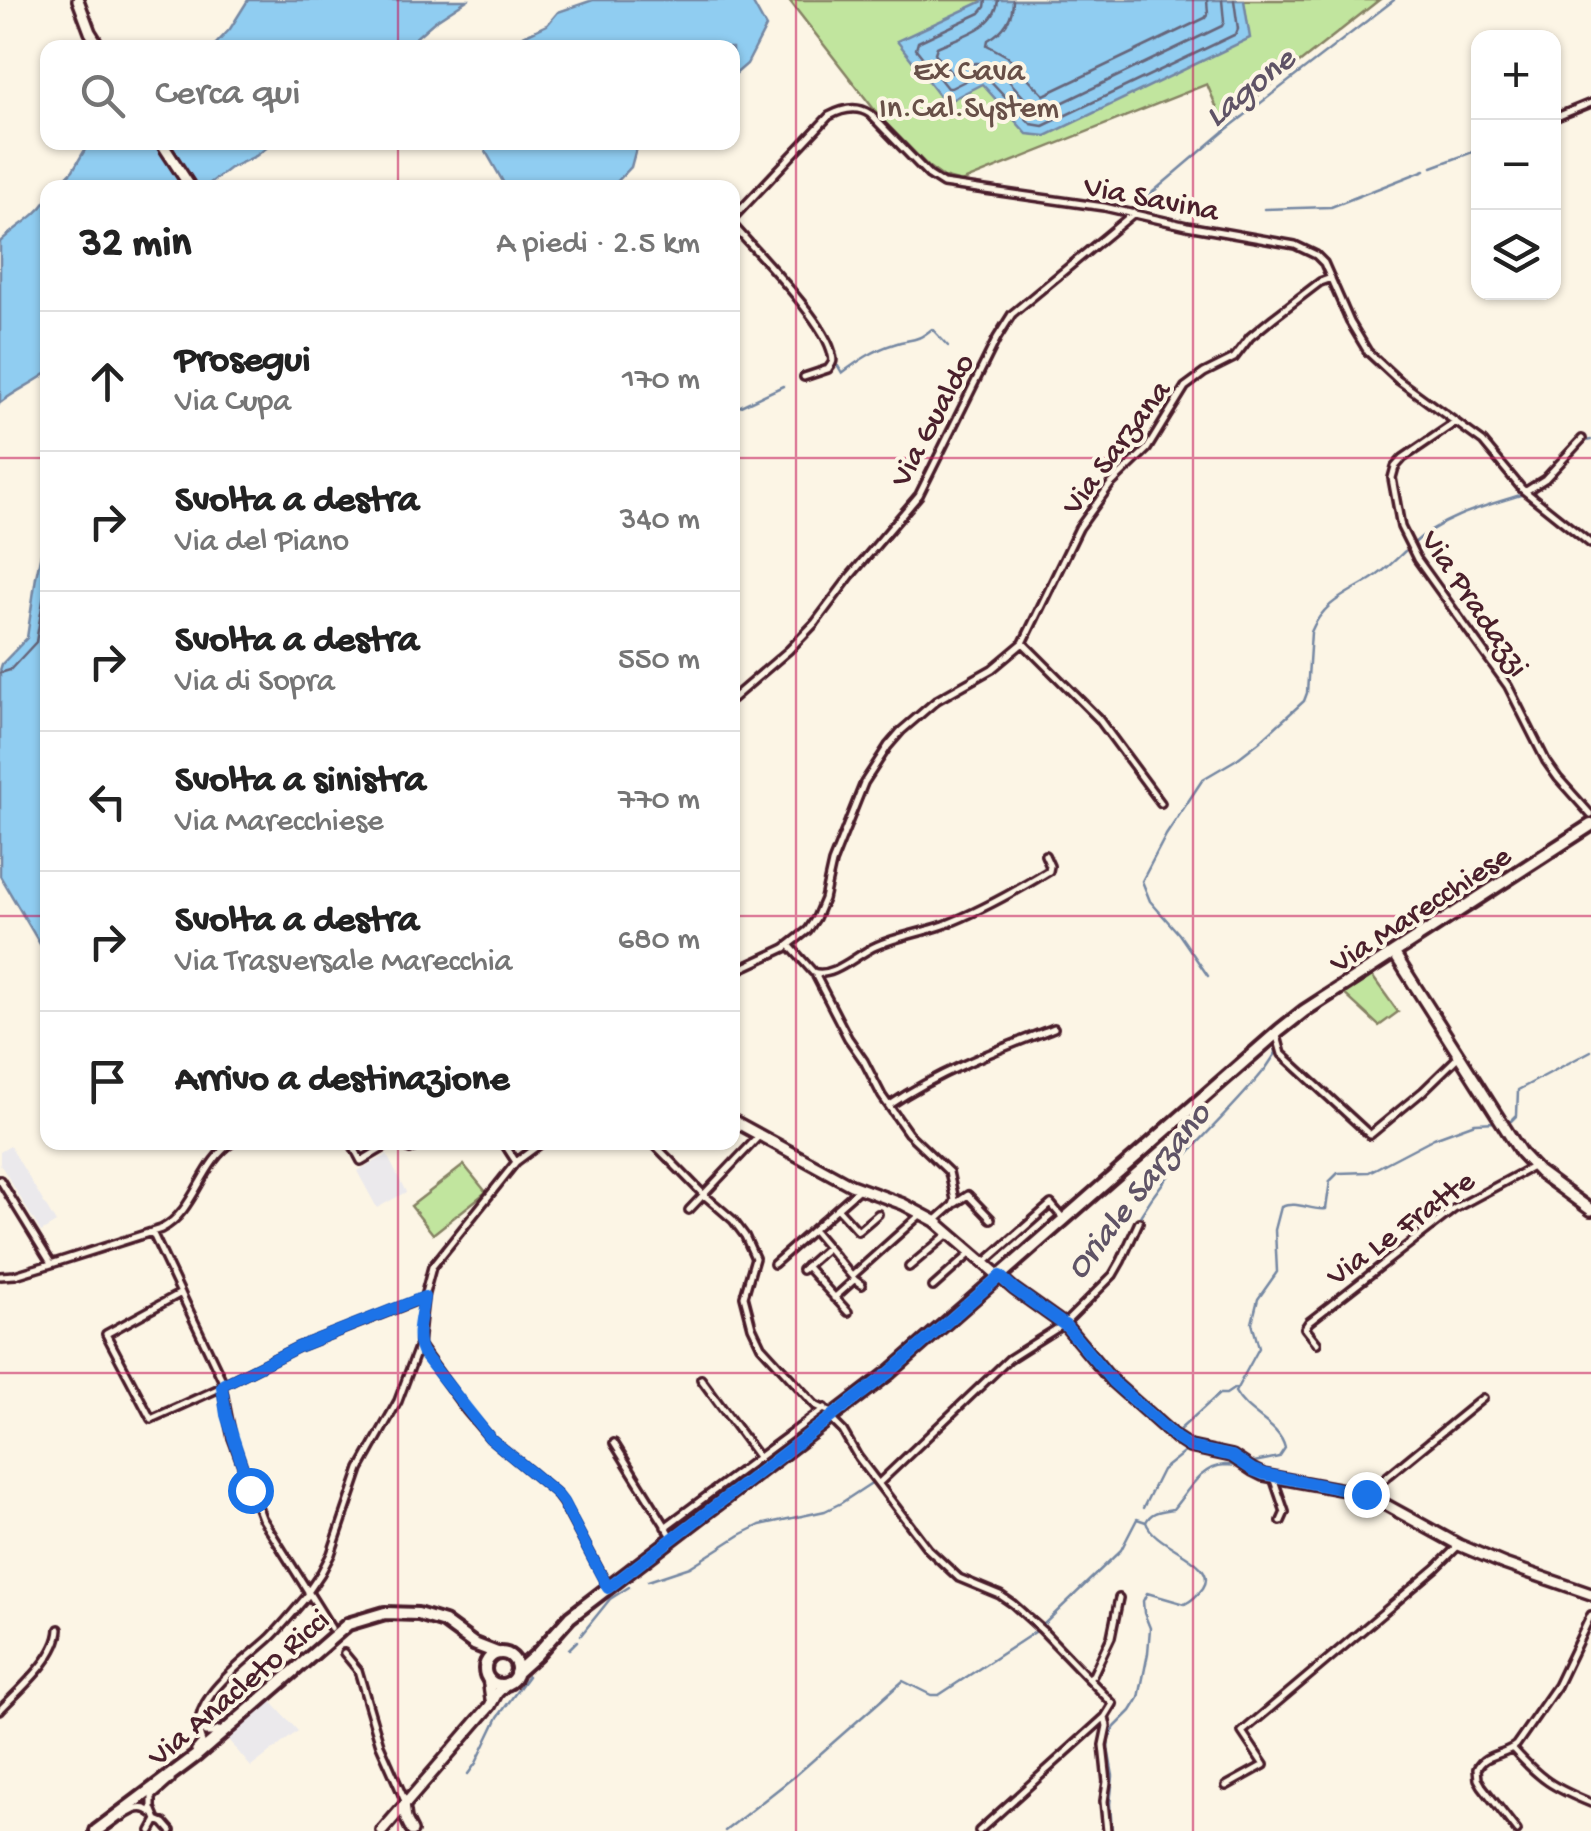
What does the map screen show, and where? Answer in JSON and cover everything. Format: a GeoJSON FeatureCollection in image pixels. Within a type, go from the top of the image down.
{"type":"FeatureCollection","features":[{"type":"Feature","properties":{"kind":"main road","name":"Via Marecchiese"},"geometry":{"type":"LineString","coordinates":[[516,1673],[570,1617],[830,1414],[890,1372],[1276,1033],[1591,825]]}},
{"type":"Feature","properties":{"kind":"main road","name":"Via Anacleto Ricci"},"geometry":{"type":"LineString","coordinates":[[96,1831],[239,1719],[348,1624],[372,1615],[404,1612],[432,1618],[496,1653]]}},
{"type":"Feature","properties":{"kind":"main road","name":"Via Anacleto Ricci"},"geometry":{"type":"LineString","coordinates":[[474,1644],[486,1664]]}},
{"type":"Feature","properties":{"kind":"main road"},"geometry":{"type":"LineString","coordinates":[[512,1657],[516,1673],[507,1683],[496,1684],[488,1678],[486,1664],[496,1653],[525,1659],[537,1654]]}},
{"type":"Feature","properties":{"kind":"street"},"geometry":{"type":"LineString","coordinates":[[78,0],[95,40]]}},
{"type":"Feature","properties":{"kind":"street"},"geometry":{"type":"LineString","coordinates":[[1561,115],[1591,103]]}},
{"type":"Feature","properties":{"kind":"street","name":"Via Savina"},"geometry":{"type":"LineString","coordinates":[[740,213],[829,116],[851,108],[870,114],[928,175],[944,184],[1134,213],[1295,244],[1324,263],[1368,352],[1398,380],[1483,442],[1525,492],[1591,544]]}},
{"type":"Feature","properties":{"kind":"street"},"geometry":{"type":"LineString","coordinates":[[167,150],[185,180]]}},
{"type":"Feature","properties":{"kind":"street","name":"Via Gualdo"},"geometry":{"type":"LineString","coordinates":[[740,693],[790,650],[919,495],[1006,321],[1134,213]]}},
{"type":"Feature","properties":{"kind":"street"},"geometry":{"type":"LineString","coordinates":[[740,231],[817,322],[831,350],[833,358],[828,370],[804,377]]}},
{"type":"Feature","properties":{"kind":"street","name":"Via Sarzana"},"geometry":{"type":"LineString","coordinates":[[740,969],[789,945],[808,930],[824,899],[832,862],[864,783],[888,746],[900,730],[927,708],[992,669],[1023,643],[1080,528],[1110,486],[1147,448],[1185,387],[1234,358],[1250,337],[1273,318],[1331,278]]}},
{"type":"Feature","properties":{"kind":"street","name":"Via Pradazzi"},"geometry":{"type":"LineString","coordinates":[[1456,422],[1402,458],[1395,468],[1392,478],[1401,527],[1417,559],[1508,686],[1546,760],[1591,815]]}},
{"type":"Feature","properties":{"kind":"street"},"geometry":{"type":"LineString","coordinates":[[1525,492],[1545,479],[1582,439]]}},
{"type":"Feature","properties":{"kind":"street"},"geometry":{"type":"LineString","coordinates":[[1023,643],[1098,718],[1161,803]]}},
{"type":"Feature","properties":{"kind":"street"},"geometry":{"type":"LineString","coordinates":[[816,974],[826,974],[873,946],[938,928],[980,909],[1049,871],[1044,855]]}},
{"type":"Feature","properties":{"kind":"street"},"geometry":{"type":"LineString","coordinates":[[789,945],[816,974],[848,1038],[908,1134],[949,1172],[953,1204]]}},
{"type":"Feature","properties":{"kind":"street"},"geometry":{"type":"LineString","coordinates":[[1394,954],[1506,1130],[1534,1166],[1591,1210]]}},
{"type":"Feature","properties":{"kind":"street"},"geometry":{"type":"LineString","coordinates":[[890,1106],[927,1082],[1054,1028]]}},
{"type":"Feature","properties":{"kind":"street"},"geometry":{"type":"LineString","coordinates":[[1276,1033],[1282,1054],[1370,1135],[1459,1056]]}},
{"type":"Feature","properties":{"kind":"street"},"geometry":{"type":"LineString","coordinates":[[740,1124],[859,1188],[904,1204],[935,1221],[1014,1289],[1064,1324],[1113,1382],[1190,1447],[1232,1456],[1253,1470],[1274,1476],[1366,1494],[1459,1544],[1591,1594]]}},
{"type":"Feature","properties":{"kind":"street"},"geometry":{"type":"LineString","coordinates":[[689,1210],[760,1135]]}},
{"type":"Feature","properties":{"kind":"street"},"geometry":{"type":"LineString","coordinates":[[0,1276],[51,1264],[173,1223],[224,1150]]}},
{"type":"Feature","properties":{"kind":"street"},"geometry":{"type":"LineString","coordinates":[[355,1150],[360,1161],[379,1150]]}},
{"type":"Feature","properties":{"kind":"street"},"geometry":{"type":"LineString","coordinates":[[508,1150],[516,1162]]}},
{"type":"Feature","properties":{"kind":"street"},"geometry":{"type":"LineString","coordinates":[[184,1764],[202,1742],[198,1732],[208,1697],[274,1634],[322,1573],[360,1470],[398,1401],[419,1345],[432,1267],[516,1162],[532,1150]]}},
{"type":"Feature","properties":{"kind":"street"},"geometry":{"type":"LineString","coordinates":[[660,1150],[733,1220],[753,1250],[754,1264],[744,1296],[761,1346],[814,1404],[830,1414],[858,1458],[928,1548],[959,1578],[1013,1604],[1113,1704],[1105,1717],[979,1831]]}},
{"type":"Feature","properties":{"kind":"street","name":"Via Le Fratte"},"geometry":{"type":"LineString","coordinates":[[1317,1343],[1305,1328],[1309,1322],[1454,1209],[1534,1166]]}},
{"type":"Feature","properties":{"kind":"street"},"geometry":{"type":"LineString","coordinates":[[0,1180],[51,1264]]}},
{"type":"Feature","properties":{"kind":"street"},"geometry":{"type":"LineString","coordinates":[[774,1264],[859,1188]]}},
{"type":"Feature","properties":{"kind":"street"},"geometry":{"type":"LineString","coordinates":[[935,1221],[968,1195],[992,1219]]}},
{"type":"Feature","properties":{"kind":"street"},"geometry":{"type":"LineString","coordinates":[[985,1265],[1051,1204],[1064,1219]]}},
{"type":"Feature","properties":{"kind":"street"},"geometry":{"type":"LineString","coordinates":[[838,1209],[858,1231],[878,1214]]}},
{"type":"Feature","properties":{"kind":"street"},"geometry":{"type":"LineString","coordinates":[[834,1298],[922,1213]]}},
{"type":"Feature","properties":{"kind":"street"},"geometry":{"type":"LineString","coordinates":[[878,1483],[1009,1360],[1064,1324],[1112,1275],[1138,1222]]}},
{"type":"Feature","properties":{"kind":"street"},"geometry":{"type":"LineString","coordinates":[[813,1230],[862,1284]]}},
{"type":"Feature","properties":{"kind":"street"},"geometry":{"type":"LineString","coordinates":[[152,1232],[223,1386],[232,1438],[262,1518],[331,1628]]}},
{"type":"Feature","properties":{"kind":"street"},"geometry":{"type":"LineString","coordinates":[[908,1268],[949,1232]]}},
{"type":"Feature","properties":{"kind":"street"},"geometry":{"type":"LineString","coordinates":[[827,1248],[804,1268],[848,1312]]}},
{"type":"Feature","properties":{"kind":"street"},"geometry":{"type":"LineString","coordinates":[[933,1286],[971,1252]]}},
{"type":"Feature","properties":{"kind":"street"},"geometry":{"type":"LineString","coordinates":[[985,1265],[987,1288]]}},
{"type":"Feature","properties":{"kind":"street"},"geometry":{"type":"LineString","coordinates":[[181,1293],[106,1334],[150,1420],[298,1347],[424,1297]]}},
{"type":"Feature","properties":{"kind":"street"},"geometry":{"type":"LineString","coordinates":[[419,1345],[490,1438],[546,1483],[563,1502],[608,1588]]}},
{"type":"Feature","properties":{"kind":"street"},"geometry":{"type":"LineString","coordinates":[[700,1379],[758,1458]]}},
{"type":"Feature","properties":{"kind":"street"},"geometry":{"type":"LineString","coordinates":[[1366,1494],[1483,1398]]}},
{"type":"Feature","properties":{"kind":"street"},"geometry":{"type":"LineString","coordinates":[[665,1527],[758,1458],[830,1414]]}},
{"type":"Feature","properties":{"kind":"street"},"geometry":{"type":"LineString","coordinates":[[614,1442],[673,1538]]}},
{"type":"Feature","properties":{"kind":"street"},"geometry":{"type":"LineString","coordinates":[[1274,1476],[1285,1512],[1281,1521]]}},
{"type":"Feature","properties":{"kind":"street"},"geometry":{"type":"LineString","coordinates":[[1226,1786],[1264,1765],[1242,1732],[1436,1568],[1459,1544]]}},
{"type":"Feature","properties":{"kind":"street"},"geometry":{"type":"LineString","coordinates":[[1088,1679],[1112,1637],[1118,1598]]}},
{"type":"Feature","properties":{"kind":"street"},"geometry":{"type":"LineString","coordinates":[[1517,1831],[1482,1786],[1476,1774],[1478,1765],[1513,1748],[1557,1686],[1591,1615]]}},
{"type":"Feature","properties":{"kind":"street"},"geometry":{"type":"LineString","coordinates":[[0,1710],[54,1648],[59,1629]]}},
{"type":"Feature","properties":{"kind":"street"},"geometry":{"type":"LineString","coordinates":[[344,1653],[358,1670],[412,1831]]}},
{"type":"Feature","properties":{"kind":"street"},"geometry":{"type":"LineString","coordinates":[[488,1678],[490,1706]]}},
{"type":"Feature","properties":{"kind":"street"},"geometry":{"type":"LineString","coordinates":[[382,1831],[507,1683]]}},
{"type":"Feature","properties":{"kind":"street"},"geometry":{"type":"LineString","coordinates":[[1105,1717],[1107,1831]]}},
{"type":"Feature","properties":{"kind":"street"},"geometry":{"type":"LineString","coordinates":[[200,1719],[203,1731],[209,1734],[239,1719]]}},
{"type":"Feature","properties":{"kind":"street"},"geometry":{"type":"LineString","coordinates":[[1513,1748],[1534,1773],[1558,1790],[1591,1802]]}},
{"type":"Feature","properties":{"kind":"street"},"geometry":{"type":"LineString","coordinates":[[151,1831],[156,1819],[152,1798],[174,1772]]}},
{"type":"Feature","properties":{"kind":"street"},"geometry":{"type":"LineString","coordinates":[[110,1820],[143,1808],[172,1831]]}},
{"type":"Feature","properties":{"kind":"shaded area"},"geometry":{"type":"Polygon","coordinates":[[[10,1146],[56,1223],[41,1232],[0,1164],[0,1152],[10,1146]]]}},
{"type":"Feature","properties":{"kind":"shaded area"},"geometry":{"type":"Polygon","coordinates":[[[387,1155],[406,1192],[377,1208],[357,1171],[387,1155]]]}},
{"type":"Feature","properties":{"kind":"shaded area"},"geometry":{"type":"Polygon","coordinates":[[[268,1698],[298,1731],[251,1767],[225,1736],[268,1698]]]}},
{"type":"Feature","properties":{"kind":"green space","name":"Ex Cava In.Cal.System"},"geometry":{"type":"Polygon","coordinates":[[[789,0],[1379,0],[1223,123],[1207,84],[961,182],[943,177],[929,167],[880,117],[789,0]]]}},
{"type":"Feature","properties":{"kind":"green space"},"geometry":{"type":"Polygon","coordinates":[[[1370,973],[1398,1012],[1379,1026],[1342,992],[1370,973]]]}},
{"type":"Feature","properties":{"kind":"green space"},"geometry":{"type":"Polygon","coordinates":[[[464,1165],[486,1192],[433,1234],[411,1206],[464,1165]]]}},
{"type":"Feature","properties":{"kind":"water"},"geometry":{"type":"Polygon","coordinates":[[[248,0],[467,0],[413,40],[220,40],[248,0]]]}},
{"type":"Feature","properties":{"kind":"water"},"geometry":{"type":"Polygon","coordinates":[[[593,0],[751,0],[766,27],[740,70],[740,40],[515,40],[547,25],[558,12],[593,0]]]}},
{"type":"Feature","properties":{"kind":"water"},"geometry":{"type":"Polygon","coordinates":[[[985,0],[1244,0],[1250,38],[1046,136],[1027,134],[982,84],[945,103],[897,41],[985,0]]]}},
{"type":"Feature","properties":{"kind":"water"},"geometry":{"type":"Polygon","coordinates":[[[85,150],[264,150],[214,180],[64,180],[85,150]]]}},
{"type":"Feature","properties":{"kind":"water"},"geometry":{"type":"Polygon","coordinates":[[[485,150],[636,150],[631,167],[619,180],[502,180],[485,150]]]}},
{"type":"Feature","properties":{"kind":"water"},"geometry":{"type":"Polygon","coordinates":[[[40,208],[40,377],[0,403],[0,242],[40,208]]]}},
{"type":"Feature","properties":{"kind":"water"},"geometry":{"type":"Polygon","coordinates":[[[40,558],[40,944],[0,876],[0,670],[27,638],[40,558]]]}},
{"type":"Feature","properties":{"kind":"waterway","name":"Lagone"},"geometry":{"type":"LineString","coordinates":[[1134,208],[1227,129],[1394,0]]}},
{"type":"Feature","properties":{"kind":"waterway"},"geometry":{"type":"LineString","coordinates":[[1432,167],[1471,153]]}},
{"type":"Feature","properties":{"kind":"waterway"},"geometry":{"type":"LineString","coordinates":[[1264,209],[1331,207],[1425,170]]}},
{"type":"Feature","properties":{"kind":"waterway","name":"Lagone"},"geometry":{"type":"LineString","coordinates":[[838,366],[842,373],[873,353],[932,329],[948,346]]}},
{"type":"Feature","properties":{"kind":"waterway","name":"Lagone"},"geometry":{"type":"LineString","coordinates":[[740,406],[783,386]]}},
{"type":"Feature","properties":{"kind":"waterway","name":"Oriale Sarzano"},"geometry":{"type":"LineString","coordinates":[[1564,463],[1591,440]]}},
{"type":"Feature","properties":{"kind":"waterway","name":"Oriale Sarzano"},"geometry":{"type":"LineString","coordinates":[[1534,491],[1555,472]]}},
{"type":"Feature","properties":{"kind":"waterway","name":"Oriale Sarzano"},"geometry":{"type":"LineString","coordinates":[[1412,545],[1450,520],[1524,494]]}},
{"type":"Feature","properties":{"kind":"waterway","name":"Oriale Sarzano"},"geometry":{"type":"LineString","coordinates":[[1208,976],[1150,901],[1142,881],[1166,835],[1203,779],[1237,759],[1304,701],[1311,632],[1316,621],[1338,599],[1382,572],[1405,551]]}},
{"type":"Feature","properties":{"kind":"waterway","name":"Oriale Sarzano"},"geometry":{"type":"LineString","coordinates":[[1125,1247],[1137,1221],[1170,1174],[1266,1068],[1276,1053],[1274,1039]]}},
{"type":"Feature","properties":{"kind":"waterway"},"geometry":{"type":"LineString","coordinates":[[1505,1121],[1517,1115],[1518,1090],[1591,1051]]}},
{"type":"Feature","properties":{"kind":"waterway"},"geometry":{"type":"LineString","coordinates":[[1249,1463],[1279,1457],[1285,1448],[1276,1432],[1235,1392],[1259,1348],[1252,1323],[1258,1299],[1277,1272],[1275,1230],[1281,1207],[1326,1209],[1330,1181],[1338,1173],[1369,1172],[1434,1138],[1475,1123],[1497,1122]]}},
{"type":"Feature","properties":{"kind":"waterway","name":"Oriale Sarzano"},"geometry":{"type":"LineString","coordinates":[[1064,1319],[1119,1258]]}},
{"type":"Feature","properties":{"kind":"waterway","name":"Oriale Sarzano"},"geometry":{"type":"LineString","coordinates":[[1016,1352],[1057,1324]]}},
{"type":"Feature","properties":{"kind":"waterway","name":"Oriale Sarzano"},"geometry":{"type":"LineString","coordinates":[[964,1399],[994,1370]]}},
{"type":"Feature","properties":{"kind":"waterway"},"geometry":{"type":"LineString","coordinates":[[1178,1434],[1219,1394],[1235,1388]]}},
{"type":"Feature","properties":{"kind":"waterway","name":"Oriale Sarzano"},"geometry":{"type":"LineString","coordinates":[[879,1478],[911,1449]]}},
{"type":"Feature","properties":{"kind":"waterway"},"geometry":{"type":"LineString","coordinates":[[1143,1508],[1162,1470],[1186,1451]]}},
{"type":"Feature","properties":{"kind":"waterway"},"geometry":{"type":"LineString","coordinates":[[1112,1831],[1109,1738],[1139,1698],[1150,1628],[1143,1601],[1147,1593],[1185,1604],[1199,1593],[1206,1578],[1195,1562],[1151,1531],[1146,1522],[1154,1514],[1173,1509],[1208,1470],[1242,1466]]}},
{"type":"Feature","properties":{"kind":"waterway","name":"Oriale Sarzano"},"geometry":{"type":"LineString","coordinates":[[648,1581],[690,1567],[760,1525],[825,1511],[873,1482]]}},
{"type":"Feature","properties":{"kind":"waterway"},"geometry":{"type":"LineString","coordinates":[[1042,1626],[1121,1550],[1137,1519],[1146,1522]]}},
{"type":"Feature","properties":{"kind":"waterway","name":"Oriale Sarzano"},"geometry":{"type":"LineString","coordinates":[[581,1635],[610,1599],[629,1587]]}},
{"type":"Feature","properties":{"kind":"waterway"},"geometry":{"type":"LineString","coordinates":[[725,1831],[795,1776],[903,1681],[939,1695],[1035,1632]]}},
{"type":"Feature","properties":{"kind":"waterway","name":"Oriale Sarzano"},"geometry":{"type":"LineString","coordinates":[[569,1649],[577,1641]]}},
{"type":"Feature","properties":{"kind":"waterway","name":"Oriale Sarzano"},"geometry":{"type":"LineString","coordinates":[[468,1774],[498,1717],[528,1676]]}},
{"type":"Feature","properties":{"kind":"route"},"geometry":{"type":"LineString","coordinates":[[250,1490],[226,1415],[224,1384],[298,1347],[424,1297],[418,1336],[422,1352],[490,1438],[535,1473],[563,1502],[608,1588],[890,1372],[1000,1276],[1066,1326],[1113,1382],[1190,1447],[1232,1456],[1264,1474],[1366,1494]]}}]}
